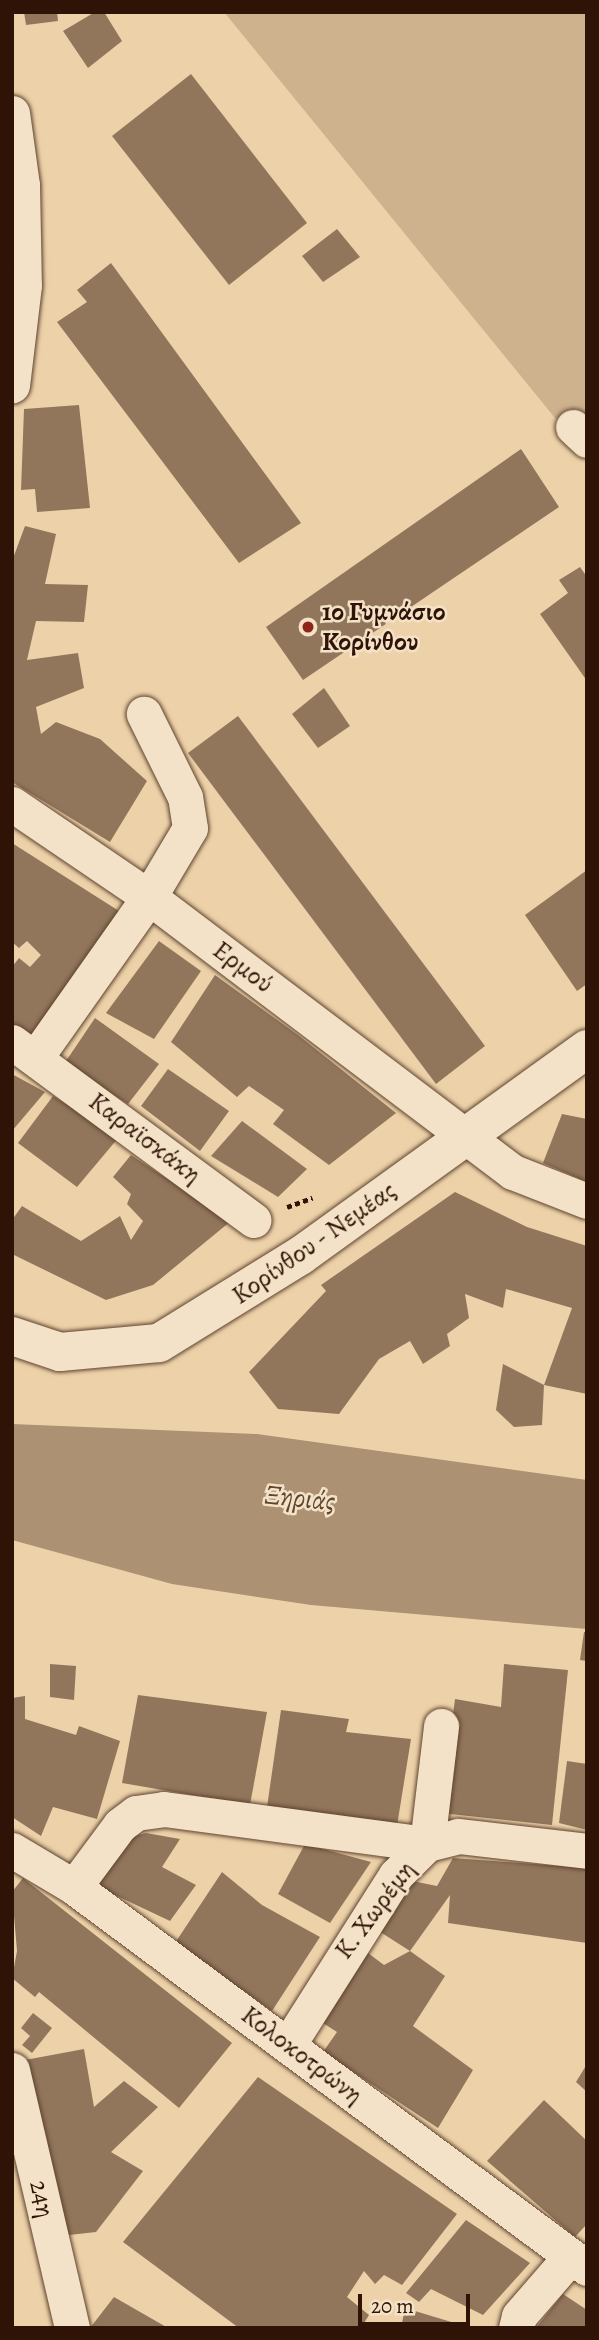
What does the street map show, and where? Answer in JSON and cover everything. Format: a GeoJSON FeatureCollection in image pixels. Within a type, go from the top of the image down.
{"type":"FeatureCollection","features":[{"type":"Feature","properties":{"kind":"main road","name":"Κορίνθου - Νεμέας"},"geometry":{"type":"LineString","coordinates":[[12,1336],[60,1352],[159,1343],[300,1256],[587,1049]]}},
{"type":"Feature","properties":{"kind":"street"},"geometry":{"type":"LineString","coordinates":[[12,113],[22,185],[24,285],[12,386]]}},
{"type":"Feature","properties":{"kind":"street","name":"Καραϊσκάκη"},"geometry":{"type":"LineString","coordinates":[[144,714],[185,797],[190,828],[149,897],[24,1049],[253,1220]]}},
{"type":"Feature","properties":{"kind":"street","name":"Ερμού"},"geometry":{"type":"LineString","coordinates":[[12,804],[149,897],[470,1135],[513,1171],[587,1201]]}},
{"type":"Feature","properties":{"kind":"street"},"geometry":{"type":"LineString","coordinates":[[74,1887],[120,1825],[136,1813],[164,1809],[427,1844],[441,1727]]}},
{"type":"Feature","properties":{"kind":"street","name":"Κ. Χωρέμη"},"geometry":{"type":"LineString","coordinates":[[288,2045],[396,1875],[427,1844],[457,1836],[587,1851]]}},
{"type":"Feature","properties":{"kind":"street","name":"Κολοκοτρώνη"},"geometry":{"type":"LineString","coordinates":[[12,1850],[74,1887],[579,2262]]}},
{"type":"Feature","properties":{"kind":"street","name":"24η"},"geometry":{"type":"LineString","coordinates":[[12,2070],[72,2328]]}},
{"type":"Feature","properties":{"kind":"street"},"geometry":{"type":"LineString","coordinates":[[516,2328],[519,2316],[579,2262]]}},
{"type":"Feature","properties":{"kind":"shaded area"},"geometry":{"type":"Polygon","coordinates":[[[224,12],[587,12],[587,426],[555,418],[224,12]]]}},
{"type":"Feature","properties":{"kind":"water","name":"Ξηριάς"},"geometry":{"type":"Polygon","coordinates":[[[12,1424],[257,1434],[587,1480],[587,1629],[311,1605],[172,1584],[12,1540],[12,1424]]]}},
{"type":"Feature","properties":{"kind":"building"},"geometry":{"type":"Polygon","coordinates":[[[24,12],[57,12],[58,21],[26,25],[24,12]]]}},
{"type":"Feature","properties":{"kind":"building"},"geometry":{"type":"Polygon","coordinates":[[[95,12],[104,12],[122,41],[88,68],[63,31],[95,12]]]}},
{"type":"Feature","properties":{"kind":"building"},"geometry":{"type":"Polygon","coordinates":[[[191,74],[307,223],[229,285],[112,136],[191,74]]]}},
{"type":"Feature","properties":{"kind":"building"},"geometry":{"type":"Polygon","coordinates":[[[337,229],[360,257],[323,282],[302,256],[337,229]]]}},
{"type":"Feature","properties":{"kind":"building"},"geometry":{"type":"Polygon","coordinates":[[[111,263],[301,523],[239,563],[57,322],[87,302],[77,290],[111,263]]]}},
{"type":"Feature","properties":{"kind":"building"},"geometry":{"type":"Polygon","coordinates":[[[79,405],[90,508],[37,512],[35,489],[21,490],[24,409],[79,405]]]}},
{"type":"Feature","properties":{"kind":"building"},"geometry":{"type":"Polygon","coordinates":[[[521,449],[559,507],[303,680],[266,627],[521,449]]]}},
{"type":"Feature","properties":{"kind":"building"},"geometry":{"type":"Polygon","coordinates":[[[25,526],[56,534],[45,584],[88,585],[84,622],[36,621],[27,660],[78,653],[84,688],[36,707],[41,734],[56,722],[100,739],[147,781],[110,842],[12,782],[12,561],[25,526]]]}},
{"type":"Feature","properties":{"kind":"building"},"geometry":{"type":"Polygon","coordinates":[[[580,567],[587,577],[587,681],[540,614],[568,593],[559,580],[580,567]]]}},
{"type":"Feature","properties":{"kind":"building"},"geometry":{"type":"Polygon","coordinates":[[[324,688],[350,726],[318,748],[292,714],[324,688]]]}},
{"type":"Feature","properties":{"kind":"building"},"geometry":{"type":"Polygon","coordinates":[[[238,716],[485,1046],[436,1084],[188,753],[238,716]]]}},
{"type":"Feature","properties":{"kind":"building"},"geometry":{"type":"Polygon","coordinates":[[[12,843],[119,911],[29,1039],[12,1026],[12,967],[19,958],[30,967],[41,955],[27,941],[19,948],[12,942],[12,843]]]}},
{"type":"Feature","properties":{"kind":"building"},"geometry":{"type":"Polygon","coordinates":[[[587,870],[587,984],[577,991],[525,915],[587,870]]]}},
{"type":"Feature","properties":{"kind":"building"},"geometry":{"type":"Polygon","coordinates":[[[159,941],[201,971],[154,1039],[106,1013],[159,941]]]}},
{"type":"Feature","properties":{"kind":"building"},"geometry":{"type":"Polygon","coordinates":[[[215,975],[298,1035],[396,1113],[329,1165],[273,1124],[284,1110],[249,1086],[237,1097],[171,1042],[215,975]]]}},
{"type":"Feature","properties":{"kind":"building"},"geometry":{"type":"Polygon","coordinates":[[[95,1018],[159,1064],[128,1104],[64,1064],[95,1018]]]}},
{"type":"Feature","properties":{"kind":"building"},"geometry":{"type":"Polygon","coordinates":[[[168,1069],[229,1111],[200,1151],[141,1106],[168,1069]]]}},
{"type":"Feature","properties":{"kind":"building"},"geometry":{"type":"Polygon","coordinates":[[[12,1074],[45,1092],[12,1131],[12,1074]]]}},
{"type":"Feature","properties":{"kind":"building"},"geometry":{"type":"Polygon","coordinates":[[[53,1096],[119,1137],[77,1187],[18,1143],[53,1096]]]}},
{"type":"Feature","properties":{"kind":"building"},"geometry":{"type":"Polygon","coordinates":[[[562,1114],[587,1119],[587,1182],[543,1163],[562,1114]]]}},
{"type":"Feature","properties":{"kind":"building"},"geometry":{"type":"Polygon","coordinates":[[[242,1121],[307,1169],[278,1197],[211,1156],[242,1121]]]}},
{"type":"Feature","properties":{"kind":"building"},"geometry":{"type":"Polygon","coordinates":[[[131,1155],[231,1221],[153,1285],[106,1300],[12,1254],[12,1220],[22,1206],[81,1241],[120,1216],[131,1240],[143,1221],[127,1204],[131,1194],[113,1177],[131,1155]]]}},
{"type":"Feature","properties":{"kind":"building"},"geometry":{"type":"Polygon","coordinates":[[[455,1192],[527,1227],[587,1246],[587,1394],[544,1385],[572,1308],[506,1289],[503,1308],[465,1294],[469,1318],[447,1334],[450,1346],[423,1364],[410,1341],[379,1359],[339,1414],[278,1409],[249,1372],[326,1291],[321,1285],[455,1192]]]}},
{"type":"Feature","properties":{"kind":"building"},"geometry":{"type":"Polygon","coordinates":[[[503,1364],[544,1385],[542,1425],[514,1427],[496,1410],[503,1364]]]}},
{"type":"Feature","properties":{"kind":"building"},"geometry":{"type":"Polygon","coordinates":[[[584,1632],[587,1632],[587,1661],[580,1660],[584,1632]]]}},
{"type":"Feature","properties":{"kind":"building"},"geometry":{"type":"Polygon","coordinates":[[[50,1664],[76,1666],[74,1700],[50,1697],[50,1664]]]}},
{"type":"Feature","properties":{"kind":"building"},"geometry":{"type":"Polygon","coordinates":[[[504,1664],[568,1670],[552,1825],[441,1813],[455,1699],[501,1707],[504,1664]]]}},
{"type":"Feature","properties":{"kind":"building"},"geometry":{"type":"Polygon","coordinates":[[[138,1695],[267,1712],[250,1805],[122,1783],[138,1695]]]}},
{"type":"Feature","properties":{"kind":"building"},"geometry":{"type":"Polygon","coordinates":[[[25,1696],[25,1719],[76,1735],[79,1726],[120,1741],[97,1819],[53,1807],[41,1836],[12,1817],[12,1698],[25,1696]]]}},
{"type":"Feature","properties":{"kind":"building"},"geometry":{"type":"Polygon","coordinates":[[[281,1710],[349,1719],[346,1732],[411,1739],[397,1826],[267,1807],[281,1710]]]}},
{"type":"Feature","properties":{"kind":"building"},"geometry":{"type":"Polygon","coordinates":[[[567,1761],[587,1764],[587,1830],[559,1823],[567,1761]]]}},
{"type":"Feature","properties":{"kind":"building"},"geometry":{"type":"Polygon","coordinates":[[[146,1833],[180,1839],[162,1867],[196,1885],[170,1921],[96,1886],[126,1838],[146,1833]]]}},
{"type":"Feature","properties":{"kind":"building"},"geometry":{"type":"Polygon","coordinates":[[[305,1844],[371,1862],[330,1923],[278,1894],[305,1844]]]}},
{"type":"Feature","properties":{"kind":"building"},"geometry":{"type":"Polygon","coordinates":[[[453,1858],[587,1868],[587,1943],[448,1923],[450,1895],[410,1951],[374,1928],[407,1880],[437,1886],[453,1858]]]}},
{"type":"Feature","properties":{"kind":"building"},"geometry":{"type":"Polygon","coordinates":[[[222,1872],[262,1905],[320,1937],[272,2011],[175,1943],[222,1872]]]}},
{"type":"Feature","properties":{"kind":"building"},"geometry":{"type":"Polygon","coordinates":[[[23,1878],[232,2043],[179,2108],[39,1992],[35,1997],[12,1978],[17,1951],[12,1892],[23,1878]]]}},
{"type":"Feature","properties":{"kind":"building"},"geometry":{"type":"Polygon","coordinates":[[[360,1947],[384,1965],[410,1951],[445,1976],[413,2026],[473,2070],[438,2128],[323,2052],[337,2032],[315,2018],[360,1947]]]}},
{"type":"Feature","properties":{"kind":"building"},"geometry":{"type":"Polygon","coordinates":[[[33,2013],[52,2028],[32,2053],[22,2045],[30,2036],[21,2028],[33,2013]]]}},
{"type":"Feature","properties":{"kind":"building"},"geometry":{"type":"Polygon","coordinates":[[[84,2049],[94,2107],[124,2081],[158,2107],[111,2152],[143,2171],[96,2232],[60,2236],[25,2060],[84,2049]]]}},
{"type":"Feature","properties":{"kind":"building"},"geometry":{"type":"Polygon","coordinates":[[[587,2064],[587,2092],[576,2082],[587,2064]]]}},
{"type":"Feature","properties":{"kind":"building"},"geometry":{"type":"Polygon","coordinates":[[[258,2077],[457,2214],[402,2285],[384,2275],[375,2284],[364,2271],[347,2297],[369,2315],[361,2328],[239,2328],[123,2242],[258,2077]]]}},
{"type":"Feature","properties":{"kind":"building"},"geometry":{"type":"Polygon","coordinates":[[[544,2100],[587,2141],[587,2224],[575,2237],[487,2161],[544,2100]]]}},
{"type":"Feature","properties":{"kind":"building"},"geometry":{"type":"Polygon","coordinates":[[[466,2220],[530,2263],[483,2315],[431,2289],[419,2302],[406,2293],[466,2220]]]}},
{"type":"Feature","properties":{"kind":"building"},"geometry":{"type":"Polygon","coordinates":[[[563,2294],[587,2310],[587,2328],[536,2328],[563,2294]]]}},
{"type":"Feature","properties":{"kind":"building"},"geometry":{"type":"Polygon","coordinates":[[[114,2297],[168,2328],[90,2328],[114,2297]]]}},
{"type":"Feature","properties":{"kind":"building"},"geometry":{"type":"Polygon","coordinates":[[[405,2308],[468,2327],[468,2328],[401,2328],[405,2308]]]}},
{"type":"Feature","properties":{"kind":"place","name":"1ο Γυμνάσιο Κορίνθου"},"geometry":{"type":"Point","coordinates":[308,627]}}]}
